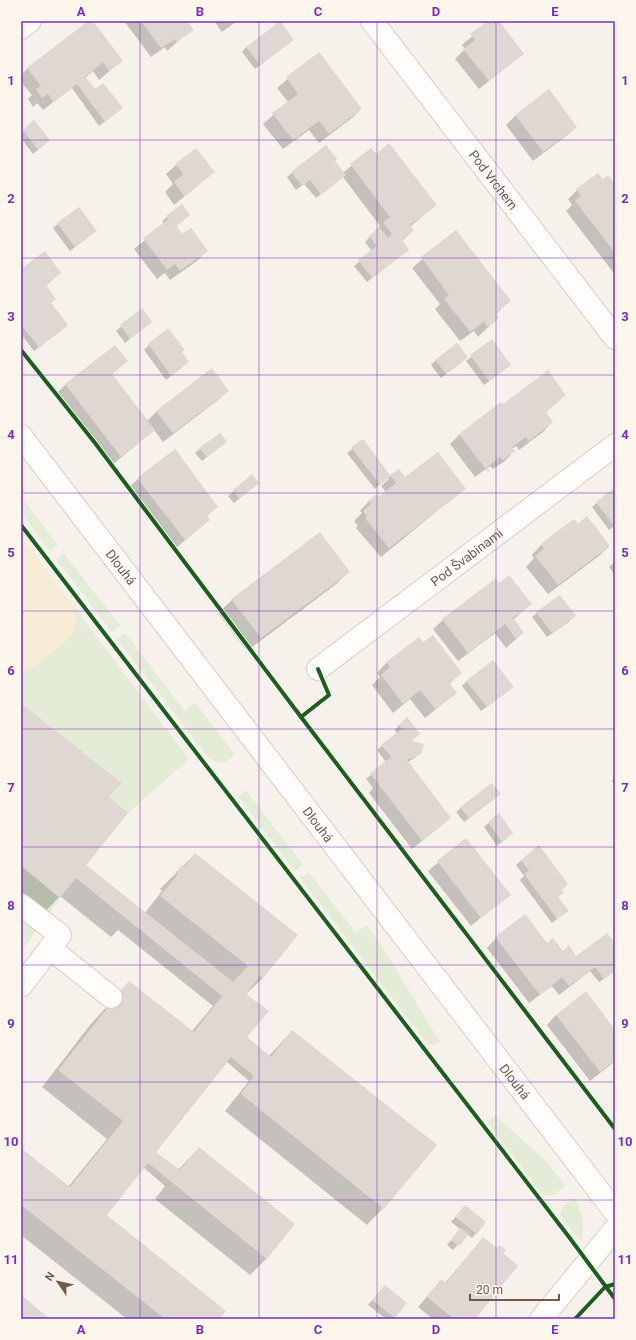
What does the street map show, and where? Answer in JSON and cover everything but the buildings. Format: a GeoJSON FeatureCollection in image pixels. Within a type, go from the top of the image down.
{"type":"FeatureCollection","features":[{"type":"Feature","properties":{"kind":"street"},"geometry":{"type":"LineString","coordinates":[[21,28],[30,21]]}},
{"type":"Feature","properties":{"kind":"street","name":"Pod Vrchem"},"geometry":{"type":"LineString","coordinates":[[372,21],[615,338]]}},
{"type":"Feature","properties":{"kind":"street","name":"Dlouhá"},"geometry":{"type":"LineString","coordinates":[[21,436],[615,1212]]}},
{"type":"Feature","properties":{"kind":"street","name":"Pod Švabinami"},"geometry":{"type":"LineString","coordinates":[[318,669],[615,444]]}},
{"type":"Feature","properties":{"kind":"street"},"geometry":{"type":"LineString","coordinates":[[21,905],[60,935],[51,949],[21,986]]}},
{"type":"Feature","properties":{"kind":"street"},"geometry":{"type":"LineString","coordinates":[[51,949],[111,997]]}},
{"type":"Feature","properties":{"kind":"street"},"geometry":{"type":"LineString","coordinates":[[542,1319],[615,1229]]}},
{"type":"Feature","properties":{"kind":"green space"},"geometry":{"type":"Polygon","coordinates":[[[21,497],[58,545],[50,551],[21,513],[21,497]]]}},
{"type":"Feature","properties":{"kind":"green space"},"geometry":{"type":"Polygon","coordinates":[[[21,537],[189,759],[128,813],[60,898],[21,951],[21,537]]]}},
{"type":"Feature","properties":{"kind":"green space"},"geometry":{"type":"Polygon","coordinates":[[[64,553],[120,626],[112,632],[56,559],[64,553]]]}},
{"type":"Feature","properties":{"kind":"green space"},"geometry":{"type":"Polygon","coordinates":[[[125,633],[185,711],[195,703],[235,755],[225,763],[216,762],[208,757],[117,639],[125,633]]]}},
{"type":"Feature","properties":{"kind":"green space"},"geometry":{"type":"Polygon","coordinates":[[[246,790],[303,865],[295,871],[238,796],[246,790]]]}},
{"type":"Feature","properties":{"kind":"green space"},"geometry":{"type":"Polygon","coordinates":[[[309,872],[356,933],[366,925],[380,943],[440,1042],[433,1045],[427,1043],[300,878],[309,872]]]}},
{"type":"Feature","properties":{"kind":"green space"},"geometry":{"type":"Polygon","coordinates":[[[495,1115],[545,1160],[566,1186],[553,1196],[543,1195],[487,1122],[495,1115]]]}},
{"type":"Feature","properties":{"kind":"green space"},"geometry":{"type":"Polygon","coordinates":[[[575,1198],[583,1220],[582,1242],[560,1215],[563,1206],[575,1198]]]}},
{"type":"Feature","properties":{"kind":"sand"},"geometry":{"type":"Polygon","coordinates":[[[21,537],[76,609],[76,623],[75,628],[67,640],[34,666],[21,672],[21,537]]]}},
{"type":"Feature","properties":{"kind":"cycle path"},"geometry":{"type":"LineString","coordinates":[[21,350],[95,443],[301,717],[615,1129]]}},
{"type":"Feature","properties":{"kind":"cycle path"},"geometry":{"type":"LineString","coordinates":[[21,525],[569,1237],[615,1299]]}},
{"type":"Feature","properties":{"kind":"cycle path"},"geometry":{"type":"LineString","coordinates":[[301,717],[329,695],[318,669]]}},
{"type":"Feature","properties":{"kind":"cycle path"},"geometry":{"type":"LineString","coordinates":[[575,1319],[605,1287],[615,1284]]}}]}
